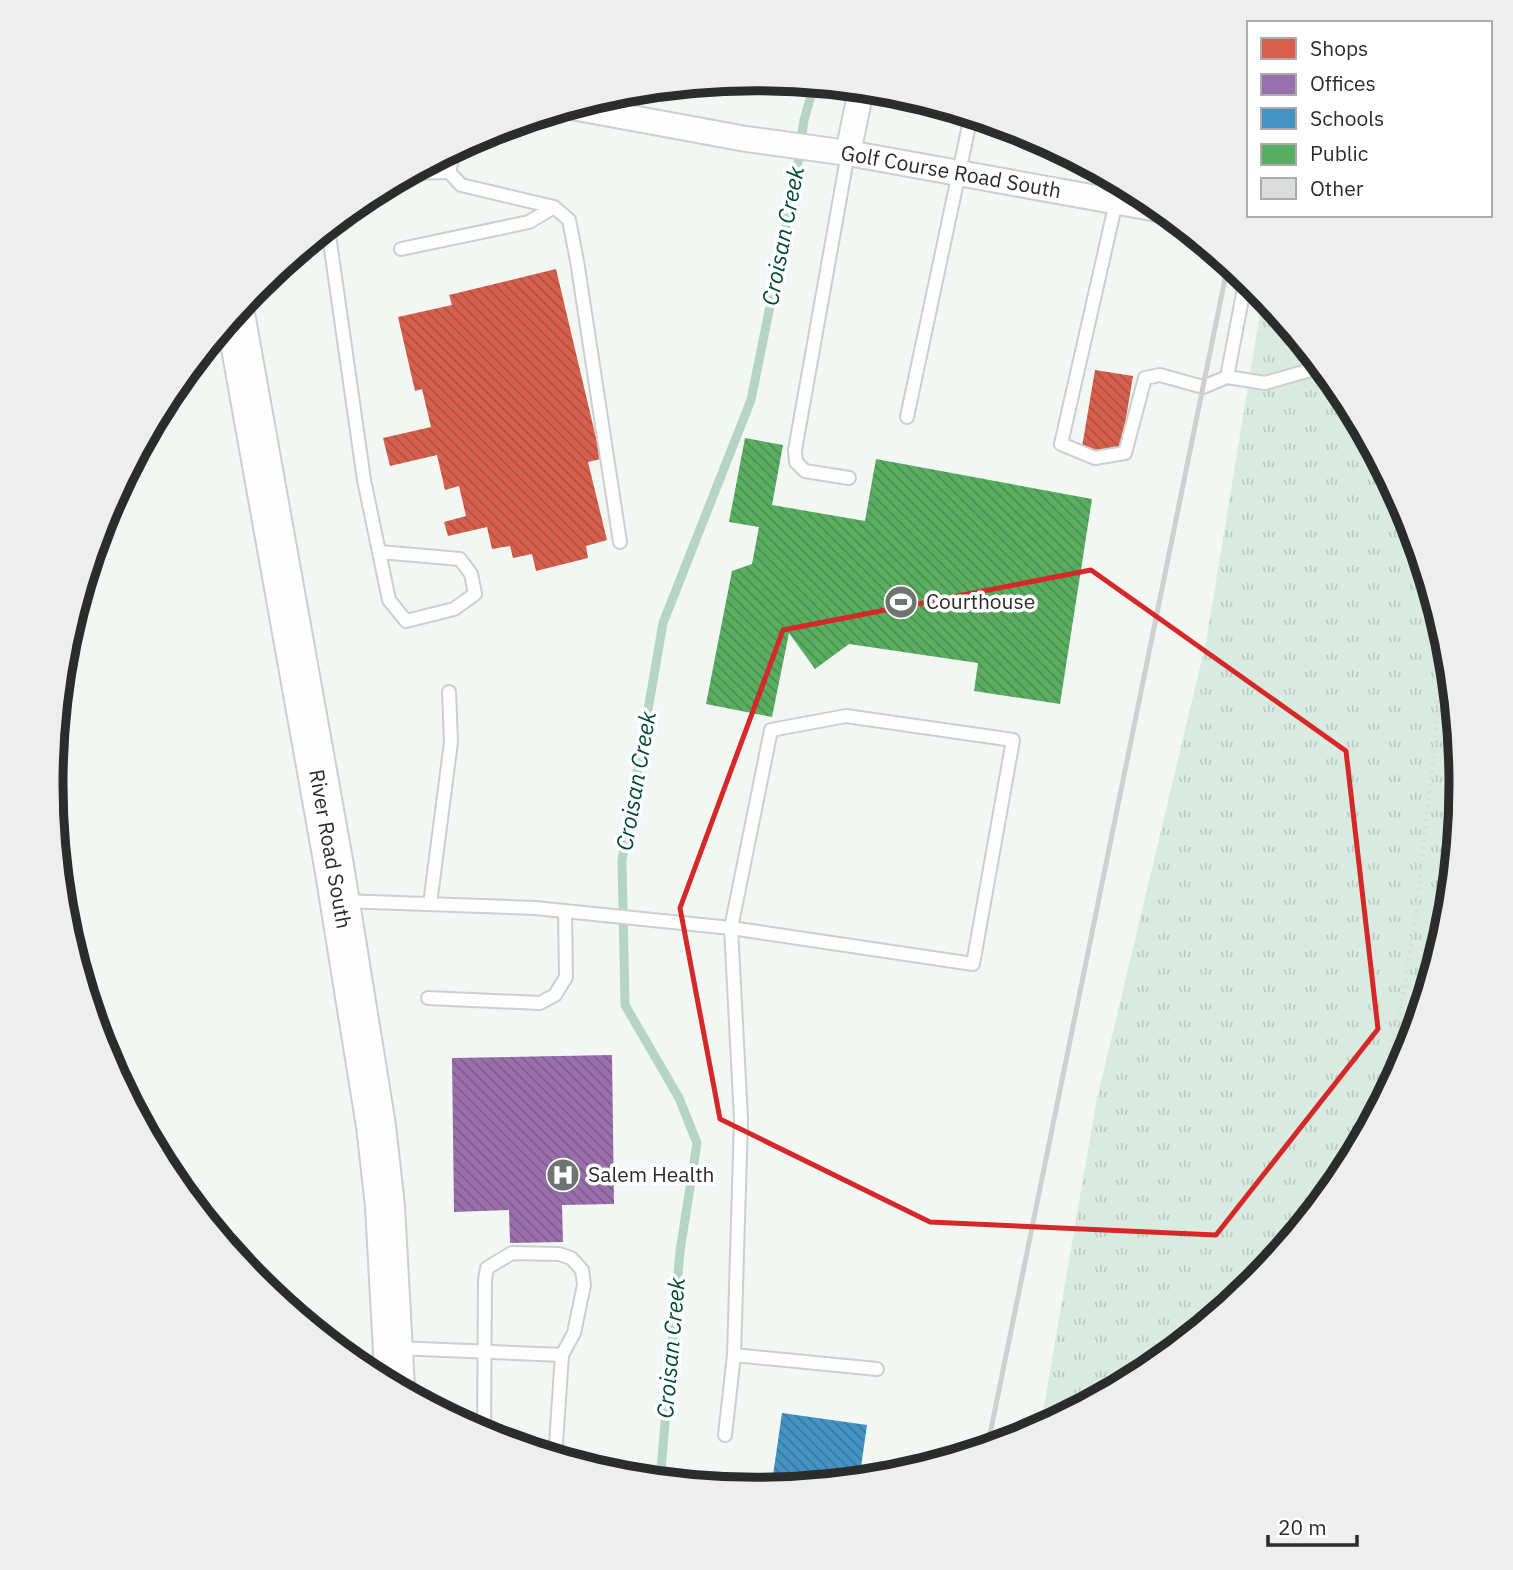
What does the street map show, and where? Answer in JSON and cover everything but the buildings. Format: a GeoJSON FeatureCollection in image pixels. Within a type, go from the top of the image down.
{"type":"FeatureCollection","features":[{"type":"Feature","properties":{"kind":"main road","name":"River Road South"},"geometry":{"type":"LineString","coordinates":[[237,326],[340,900],[376,1126],[385,1206],[395,1377]]}},
{"type":"Feature","properties":{"kind":"street"},"geometry":{"type":"LineString","coordinates":[[848,153],[859,99]]}},
{"type":"Feature","properties":{"kind":"street","name":"Golf Course Road South"},"geometry":{"type":"LineString","coordinates":[[594,111],[746,139],[1127,199]]}},
{"type":"Feature","properties":{"kind":"lane"},"geometry":{"type":"LineString","coordinates":[[907,417],[969,125]]}},
{"type":"Feature","properties":{"kind":"lane"},"geometry":{"type":"LineString","coordinates":[[848,153],[794,450],[796,462],[806,471],[849,478]]}},
{"type":"Feature","properties":{"kind":"lane"},"geometry":{"type":"LineString","coordinates":[[449,172],[451,163]]}},
{"type":"Feature","properties":{"kind":"lane"},"geometry":{"type":"LineString","coordinates":[[432,172],[449,172],[461,185],[554,207],[569,220],[620,542]]}},
{"type":"Feature","properties":{"kind":"lane"},"geometry":{"type":"LineString","coordinates":[[1127,199],[1061,444],[1096,458],[1125,453],[1144,377],[1160,375],[1203,387],[1227,377],[1265,383],[1312,370]]}},
{"type":"Feature","properties":{"kind":"lane"},"geometry":{"type":"LineString","coordinates":[[401,248],[529,222],[554,207]]}},
{"type":"Feature","properties":{"kind":"lane"},"geometry":{"type":"LineString","coordinates":[[330,239],[364,480],[389,600],[406,621],[454,609],[475,594],[471,574],[460,559],[380,552]]}},
{"type":"Feature","properties":{"kind":"lane"},"geometry":{"type":"LineString","coordinates":[[1227,377],[1243,292]]}},
{"type":"Feature","properties":{"kind":"lane"},"geometry":{"type":"LineString","coordinates":[[430,904],[451,742],[449,692]]}},
{"type":"Feature","properties":{"kind":"lane"},"geometry":{"type":"LineString","coordinates":[[340,900],[591,913],[731,928],[973,964],[1013,740],[846,716],[771,730],[731,928],[741,1119],[734,1355],[725,1435]]}},
{"type":"Feature","properties":{"kind":"lane"},"geometry":{"type":"LineString","coordinates":[[428,998],[540,1003],[555,995],[566,976],[565,911]]}},
{"type":"Feature","properties":{"kind":"lane"},"geometry":{"type":"LineString","coordinates":[[484,1423],[487,1268],[512,1253],[559,1254],[571,1258],[582,1270],[584,1285],[574,1334],[562,1355],[556,1449]]}},
{"type":"Feature","properties":{"kind":"lane"},"geometry":{"type":"LineString","coordinates":[[394,1348],[562,1355]]}},
{"type":"Feature","properties":{"kind":"lane"},"geometry":{"type":"LineString","coordinates":[[734,1355],[877,1369]]}},
{"type":"Feature","properties":{"kind":"path"},"geometry":{"type":"LineString","coordinates":[[1381,1085],[1400,1013],[1415,925],[1438,712],[1438,656]]}},
{"type":"Feature","properties":{"kind":"highlighted area"},"geometry":{"type":"Polygon","coordinates":[[[1091,570],[1346,751],[1378,1029],[1216,1235],[930,1222],[720,1119],[680,908],[783,630],[1091,570]]]}},
{"type":"Feature","properties":{"kind":"green space"},"geometry":{"type":"Polygon","coordinates":[[[1261,309],[1307,363],[1357,438],[1397,520],[1426,606],[1437,650],[1449,740],[1449,830],[1437,920],[1413,1008],[1378,1092],[1357,1132],[1307,1207],[1247,1275],[1179,1335],[1103,1386],[1042,1417],[1096,1103],[1206,642],[1261,309]]]}},
{"type":"Feature","properties":{"kind":"waterway","name":"Croisan Creek"},"geometry":{"type":"LineString","coordinates":[[661,1472],[680,1251],[697,1143],[679,1098],[625,1005],[622,860],[663,623],[751,400],[795,183],[804,120],[811,94]]}},
{"type":"Feature","properties":{"kind":"railway"},"geometry":{"type":"LineString","coordinates":[[989,1438],[1226,275]]}},
{"type":"Feature","properties":{"kind":"place","name":"Courthouse"},"geometry":{"type":"Point","coordinates":[901,602]}},
{"type":"Feature","properties":{"kind":"place","name":"Salem Health"},"geometry":{"type":"Point","coordinates":[563,1175]}}]}
